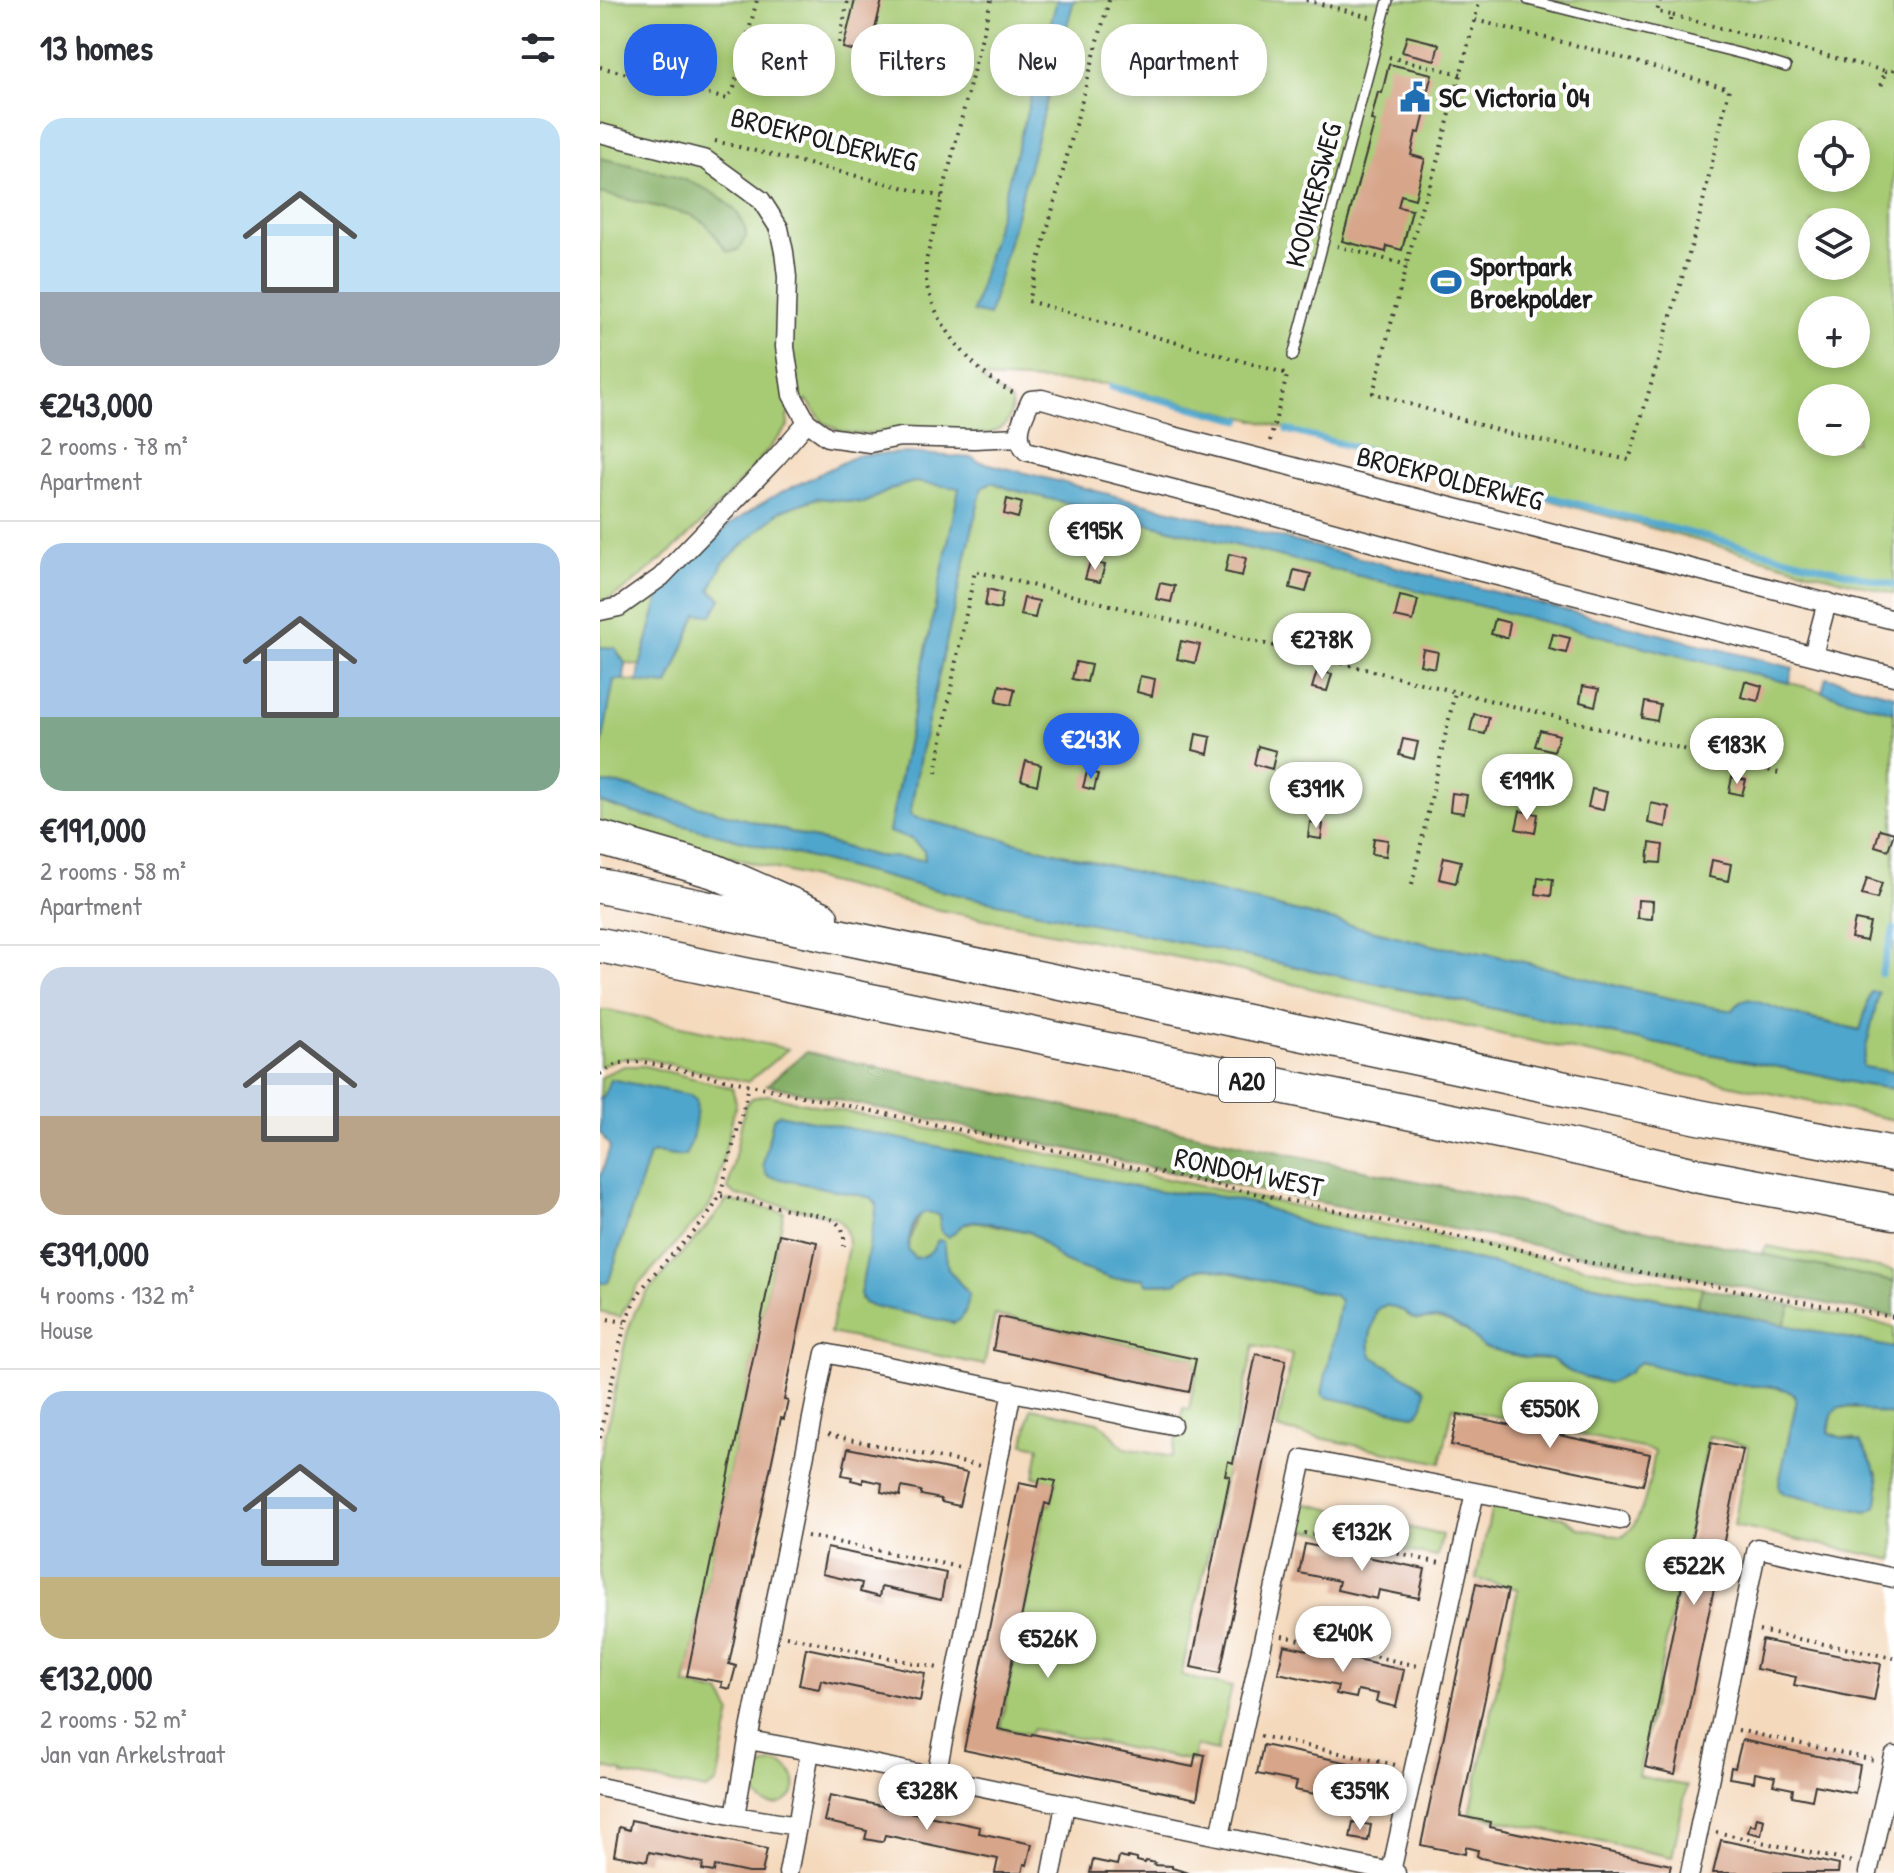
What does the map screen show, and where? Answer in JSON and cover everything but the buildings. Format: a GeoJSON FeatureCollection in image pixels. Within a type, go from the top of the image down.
{"type":"FeatureCollection","features":[{"type":"Feature","properties":{"kind":"highway","name":"A20"},"geometry":{"type":"LineString","coordinates":[[600,838],[714,871],[881,945]]}},
{"type":"Feature","properties":{"kind":"highway","name":"A20"},"geometry":{"type":"LineString","coordinates":[[600,886],[1684,1114],[1894,1154]]}},
{"type":"Feature","properties":{"kind":"highway","name":"A20"},"geometry":{"type":"LineString","coordinates":[[600,945],[1552,1142],[1700,1176],[1894,1212]]}},
{"type":"Feature","properties":{"kind":"street","name":"BROEKPOLDERWEG"},"geometry":{"type":"LineString","coordinates":[[600,133],[706,160],[761,200],[779,228],[784,252],[787,277],[785,347],[792,395],[807,422]]}},
{"type":"Feature","properties":{"kind":"street","name":"BROEKPOLDERWEG"},"geometry":{"type":"LineString","coordinates":[[1031,400],[1042,399],[1169,435],[1894,620]]}},
{"type":"Feature","properties":{"kind":"street"},"geometry":{"type":"LineString","coordinates":[[1031,400],[1021,421],[1019,437],[1026,451],[1466,568],[1894,676]]}},
{"type":"Feature","properties":{"kind":"street"},"geometry":{"type":"LineString","coordinates":[[600,611],[619,607],[661,577],[807,422],[828,437],[870,443],[900,437],[1019,437]]}},
{"type":"Feature","properties":{"kind":"street"},"geometry":{"type":"LineString","coordinates":[[1813,655],[1827,602]]}},
{"type":"Feature","properties":{"kind":"street"},"geometry":{"type":"LineString","coordinates":[[735,1816],[768,1632],[825,1353],[1172,1425]]}},
{"type":"Feature","properties":{"kind":"street"},"geometry":{"type":"LineString","coordinates":[[936,1776],[1012,1391]]}},
{"type":"Feature","properties":{"kind":"street"},"geometry":{"type":"LineString","coordinates":[[1220,1836],[1303,1459],[1620,1520]]}},
{"type":"Feature","properties":{"kind":"street"},"geometry":{"type":"LineString","coordinates":[[748,1740],[1220,1836],[1312,1865],[1394,1872],[1475,1492]]}},
{"type":"Feature","properties":{"kind":"street"},"geometry":{"type":"LineString","coordinates":[[1690,1873],[1757,1548],[1894,1578]]}},
{"type":"Feature","properties":{"kind":"street"},"geometry":{"type":"LineString","coordinates":[[788,1873],[810,1751]]}},
{"type":"Feature","properties":{"kind":"street"},"geometry":{"type":"LineString","coordinates":[[1869,1870],[1893,1760]]}},
{"type":"Feature","properties":{"kind":"street"},"geometry":{"type":"LineString","coordinates":[[600,1787],[797,1826]]}},
{"type":"Feature","properties":{"kind":"street"},"geometry":{"type":"LineString","coordinates":[[1052,1873],[1065,1805]]}},
{"type":"Feature","properties":{"kind":"lane","name":"KOOIKERSWEG"},"geometry":{"type":"LineString","coordinates":[[1293,356],[1388,0]]}},
{"type":"Feature","properties":{"kind":"lane"},"geometry":{"type":"LineString","coordinates":[[1528,0],[1786,67]]}},
{"type":"Feature","properties":{"kind":"path"},"geometry":{"type":"LineString","coordinates":[[600,67],[727,99],[734,88],[757,0]]}},
{"type":"Feature","properties":{"kind":"path"},"geometry":{"type":"LineString","coordinates":[[839,43],[848,0]]}},
{"type":"Feature","properties":{"kind":"path"},"geometry":{"type":"LineString","coordinates":[[991,0],[926,261],[927,285],[944,324],[976,367],[1002,387],[1031,400]]}},
{"type":"Feature","properties":{"kind":"path"},"geometry":{"type":"LineString","coordinates":[[1109,0],[1028,301],[1287,376],[1276,421]]}},
{"type":"Feature","properties":{"kind":"path"},"geometry":{"type":"LineString","coordinates":[[1306,0],[1383,21]]}},
{"type":"Feature","properties":{"kind":"path"},"geometry":{"type":"LineString","coordinates":[[1475,20],[1602,52],[1729,89],[1698,223],[1629,460],[1507,433],[1373,393],[1480,0]]}},
{"type":"Feature","properties":{"kind":"path"},"geometry":{"type":"LineString","coordinates":[[1660,0],[1657,12],[1885,71],[1893,71],[1894,67]]}},
{"type":"Feature","properties":{"kind":"path"},"geometry":{"type":"LineString","coordinates":[[1666,35],[1671,15]]}},
{"type":"Feature","properties":{"kind":"path"},"geometry":{"type":"LineString","coordinates":[[1374,53],[1461,74]]}},
{"type":"Feature","properties":{"kind":"path"},"geometry":{"type":"LineString","coordinates":[[1880,91],[1885,71]]}},
{"type":"Feature","properties":{"kind":"path","name":"BROEKPOLDERWEG"},"geometry":{"type":"LineString","coordinates":[[702,138],[942,197]]}},
{"type":"Feature","properties":{"kind":"path"},"geometry":{"type":"LineString","coordinates":[[1323,243],[1407,265]]}},
{"type":"Feature","properties":{"kind":"path"},"geometry":{"type":"LineString","coordinates":[[936,773],[975,571],[1783,774]]}},
{"type":"Feature","properties":{"kind":"path"},"geometry":{"type":"LineString","coordinates":[[1412,884],[1455,692]]}},
{"type":"Feature","properties":{"kind":"path","name":"RONDOM WEST"},"geometry":{"type":"LineString","coordinates":[[600,1074],[618,1063],[644,1062],[1506,1247],[1894,1317]]}},
{"type":"Feature","properties":{"kind":"path"},"geometry":{"type":"LineString","coordinates":[[600,1438],[625,1322],[645,1285],[704,1222],[720,1195],[749,1086]]}},
{"type":"Feature","properties":{"kind":"path"},"geometry":{"type":"LineString","coordinates":[[720,1195],[834,1220],[842,1228],[844,1246]]}},
{"type":"Feature","properties":{"kind":"path"},"geometry":{"type":"LineString","coordinates":[[600,1318],[625,1322]]}},
{"type":"Feature","properties":{"kind":"path"},"geometry":{"type":"LineString","coordinates":[[810,1431],[998,1470]]}},
{"type":"Feature","properties":{"kind":"path"},"geometry":{"type":"LineString","coordinates":[[1287,1530],[1458,1566]]}},
{"type":"Feature","properties":{"kind":"path"},"geometry":{"type":"LineString","coordinates":[[789,1532],[978,1571]]}},
{"type":"Feature","properties":{"kind":"path"},"geometry":{"type":"LineString","coordinates":[[1741,1627],[1894,1658]]}},
{"type":"Feature","properties":{"kind":"path"},"geometry":{"type":"LineString","coordinates":[[768,1632],[958,1672]]}},
{"type":"Feature","properties":{"kind":"path"},"geometry":{"type":"LineString","coordinates":[[1265,1632],[1436,1670]]}},
{"type":"Feature","properties":{"kind":"path"},"geometry":{"type":"LineString","coordinates":[[1721,1726],[1893,1760]]}},
{"type":"Feature","properties":{"kind":"path"},"geometry":{"type":"LineString","coordinates":[[1243,1733],[1414,1768]]}},
{"type":"Feature","properties":{"kind":"path"},"geometry":{"type":"LineString","coordinates":[[1699,1829],[1869,1870]]}},
{"type":"Feature","properties":{"kind":"green space","name":"Sportpark Broekpolder"},"geometry":{"type":"Polygon","coordinates":[[[600,0],[1894,0],[1894,594],[1247,418],[1109,384],[981,378],[1012,403],[1006,423],[988,434],[894,431],[858,434],[840,431],[823,422],[807,400],[787,416],[788,426],[703,521],[666,556],[613,596],[600,602],[600,0]]]}},
{"type":"Feature","properties":{"kind":"green space"},"geometry":{"type":"Polygon","coordinates":[[[600,158],[678,178],[717,195],[732,207],[742,221],[746,232],[743,244],[736,250],[727,251],[706,224],[691,215],[600,193],[600,158]]]}},
{"type":"Feature","properties":{"kind":"green space"},"geometry":{"type":"Polygon","coordinates":[[[914,482],[960,487],[889,832],[911,839],[924,851],[925,860],[876,856],[619,784],[600,783],[600,755],[614,679],[668,685],[697,614],[721,598],[710,590],[722,563],[780,511],[817,498],[864,503],[914,482]]]}},
{"type":"Feature","properties":{"kind":"green space"},"geometry":{"type":"Polygon","coordinates":[[[992,482],[1806,687],[1894,712],[1894,1072],[1862,1065],[1869,1032],[1866,1012],[1861,1030],[1740,1002],[1733,1010],[1727,1010],[1505,958],[1440,947],[910,815],[920,756],[982,486],[992,482]]]}},
{"type":"Feature","properties":{"kind":"green space"},"geometry":{"type":"Polygon","coordinates":[[[661,590],[640,666],[625,663],[615,648],[600,647],[600,618],[638,604],[661,590]]]}},
{"type":"Feature","properties":{"kind":"green space"},"geometry":{"type":"Polygon","coordinates":[[[600,802],[932,889],[1687,1050],[1894,1089],[1894,1120],[1463,1026],[1221,966],[930,908],[600,824],[600,802]]]}},
{"type":"Feature","properties":{"kind":"green space"},"geometry":{"type":"Polygon","coordinates":[[[600,1010],[788,1049],[748,1082],[647,1059],[623,1058],[600,1067],[600,1010]]]}},
{"type":"Feature","properties":{"kind":"green space"},"geometry":{"type":"Polygon","coordinates":[[[806,1052],[1894,1282],[1894,1317],[1188,1176],[767,1085],[806,1052]]]}},
{"type":"Feature","properties":{"kind":"green space"},"geometry":{"type":"Polygon","coordinates":[[[624,1066],[645,1066],[732,1088],[736,1102],[715,1196],[709,1207],[638,1285],[620,1317],[600,1312],[600,1283],[609,1280],[649,1155],[685,1155],[604,1095],[603,1099],[600,1098],[601,1078],[624,1066]]]}},
{"type":"Feature","properties":{"kind":"green space"},"geometry":{"type":"Polygon","coordinates":[[[767,1095],[1609,1272],[1702,1288],[1697,1306],[1308,1225],[1259,1205],[1207,1194],[1162,1192],[872,1198],[877,1209],[861,1299],[869,1305],[954,1323],[966,1289],[948,1271],[937,1242],[931,1251],[915,1258],[908,1250],[920,1214],[931,1211],[939,1216],[941,1231],[974,1221],[1029,1232],[1061,1260],[1113,1279],[1142,1278],[1147,1284],[1167,1284],[1198,1269],[1209,1268],[1333,1295],[1340,1303],[1322,1393],[1326,1397],[1414,1415],[1424,1388],[1373,1357],[1371,1352],[1370,1335],[1376,1312],[1386,1305],[1418,1320],[1435,1318],[1451,1323],[1467,1331],[1483,1347],[1527,1358],[1552,1359],[1561,1367],[1608,1383],[1640,1362],[1745,1386],[1788,1390],[1795,1397],[1796,1404],[1779,1489],[1785,1494],[1866,1512],[1870,1511],[1854,1439],[1829,1432],[1832,1414],[1837,1408],[1844,1408],[1894,1415],[1894,1560],[1734,1526],[1748,1446],[1709,1436],[1638,1776],[1687,1786],[1672,1857],[1470,1814],[1518,1589],[1476,1579],[1492,1507],[1500,1505],[1563,1517],[1579,1528],[1621,1537],[1629,1531],[1641,1511],[1655,1451],[1453,1407],[1441,1463],[1277,1429],[1292,1354],[1254,1345],[1181,1676],[1232,1687],[1217,1751],[1196,1746],[1192,1761],[1033,1729],[1029,1734],[1000,1728],[1046,1505],[1050,1505],[1056,1482],[1034,1477],[1039,1447],[1024,1444],[1031,1408],[1098,1422],[1125,1448],[1172,1457],[1183,1408],[1189,1409],[1197,1369],[1194,1367],[1195,1359],[995,1315],[984,1365],[830,1333],[848,1247],[842,1224],[835,1217],[737,1195],[728,1190],[745,1106],[752,1098],[767,1095]]]}},
{"type":"Feature","properties":{"kind":"green space"},"geometry":{"type":"Polygon","coordinates":[[[727,1200],[784,1212],[685,1685],[720,1693],[731,1712],[717,1783],[706,1790],[600,1767],[600,1460],[627,1334],[636,1309],[727,1200]]]}},
{"type":"Feature","properties":{"kind":"green space"},"geometry":{"type":"Polygon","coordinates":[[[1767,1246],[1894,1271],[1894,1282],[1762,1254],[1767,1246]]]}},
{"type":"Feature","properties":{"kind":"green space"},"geometry":{"type":"Polygon","coordinates":[[[1702,1288],[1791,1305],[1784,1325],[1697,1306],[1702,1288]]]}},
{"type":"Feature","properties":{"kind":"green space"},"geometry":{"type":"Polygon","coordinates":[[[1791,1305],[1894,1327],[1894,1348],[1784,1325],[1791,1305]]]}},
{"type":"Feature","properties":{"kind":"green space"},"geometry":{"type":"Polygon","coordinates":[[[1304,1503],[1442,1535],[1437,1557],[1298,1528],[1304,1503]]]}},
{"type":"Feature","properties":{"kind":"green space"},"geometry":{"type":"Polygon","coordinates":[[[774,1763],[789,1769],[795,1784],[789,1799],[774,1805],[759,1799],[753,1784],[759,1769],[774,1763]]]}},
{"type":"Feature","properties":{"kind":"water"},"geometry":{"type":"Polygon","coordinates":[[[1057,0],[1074,0],[1068,24],[1051,24],[1057,0]]]}},
{"type":"Feature","properties":{"kind":"water"},"geometry":{"type":"Polygon","coordinates":[[[1031,96],[1048,96],[989,316],[973,312],[1031,96]]]}},
{"type":"Feature","properties":{"kind":"water"},"geometry":{"type":"Polygon","coordinates":[[[909,453],[973,458],[1793,668],[1789,683],[992,482],[982,487],[920,756],[910,815],[1440,947],[1505,958],[1727,1010],[1733,1010],[1740,1002],[1749,999],[1806,1018],[1860,1030],[1871,992],[1877,992],[1862,1065],[1894,1072],[1894,1089],[1687,1050],[932,889],[600,802],[600,783],[619,784],[876,856],[925,860],[924,851],[911,839],[889,832],[959,488],[914,482],[864,503],[817,498],[780,511],[723,563],[710,590],[721,599],[712,615],[697,614],[668,685],[638,682],[661,590],[729,525],[772,497],[858,455],[909,453]]]}},
{"type":"Feature","properties":{"kind":"water"},"geometry":{"type":"Polygon","coordinates":[[[600,647],[615,648],[625,663],[624,680],[614,680],[600,755],[600,647]]]}},
{"type":"Feature","properties":{"kind":"water"},"geometry":{"type":"Polygon","coordinates":[[[1826,677],[1894,695],[1894,712],[1822,692],[1826,677]]]}},
{"type":"Feature","properties":{"kind":"water"},"geometry":{"type":"Polygon","coordinates":[[[610,1079],[689,1095],[696,1100],[696,1113],[693,1136],[685,1155],[649,1155],[609,1281],[600,1283],[600,1178],[610,1147],[600,1132],[600,1098],[603,1098],[610,1079]]]}},
{"type":"Feature","properties":{"kind":"water"},"geometry":{"type":"Polygon","coordinates":[[[779,1114],[1162,1192],[1207,1194],[1259,1205],[1308,1225],[1894,1348],[1894,1415],[1854,1406],[1837,1408],[1829,1425],[1832,1435],[1860,1442],[1870,1459],[1877,1472],[1879,1487],[1876,1507],[1867,1512],[1785,1494],[1779,1489],[1796,1404],[1795,1397],[1784,1389],[1715,1381],[1640,1362],[1629,1373],[1608,1383],[1572,1372],[1552,1359],[1527,1358],[1483,1347],[1467,1331],[1451,1323],[1436,1318],[1418,1320],[1386,1305],[1376,1312],[1370,1335],[1371,1352],[1373,1357],[1424,1388],[1422,1408],[1414,1415],[1325,1397],[1322,1393],[1340,1303],[1333,1295],[1209,1268],[1195,1270],[1176,1283],[1147,1284],[1142,1278],[1113,1279],[1061,1260],[1029,1232],[989,1223],[965,1223],[949,1237],[941,1231],[939,1216],[925,1213],[919,1216],[912,1228],[908,1250],[915,1258],[930,1252],[938,1240],[944,1241],[948,1269],[969,1294],[961,1319],[954,1323],[869,1305],[864,1303],[860,1294],[877,1204],[872,1198],[766,1174],[763,1165],[773,1119],[779,1114]]]}},
{"type":"Feature","properties":{"kind":"waterway"},"geometry":{"type":"LineString","coordinates":[[1111,387],[1241,420]]}},
{"type":"Feature","properties":{"kind":"waterway"},"geometry":{"type":"LineString","coordinates":[[1287,430],[1894,585]]}},
{"type":"Feature","properties":{"kind":"waterway"},"geometry":{"type":"LineString","coordinates":[[1881,974],[1894,929]]}},
{"type":"Feature","properties":{"kind":"place","name":"SC Victoria '04"},"geometry":{"type":"Point","coordinates":[1415,97]}},
{"type":"Feature","properties":{"kind":"place","name":"Sportpark Broekpolder"},"geometry":{"type":"Point","coordinates":[1446,282]}}]}
